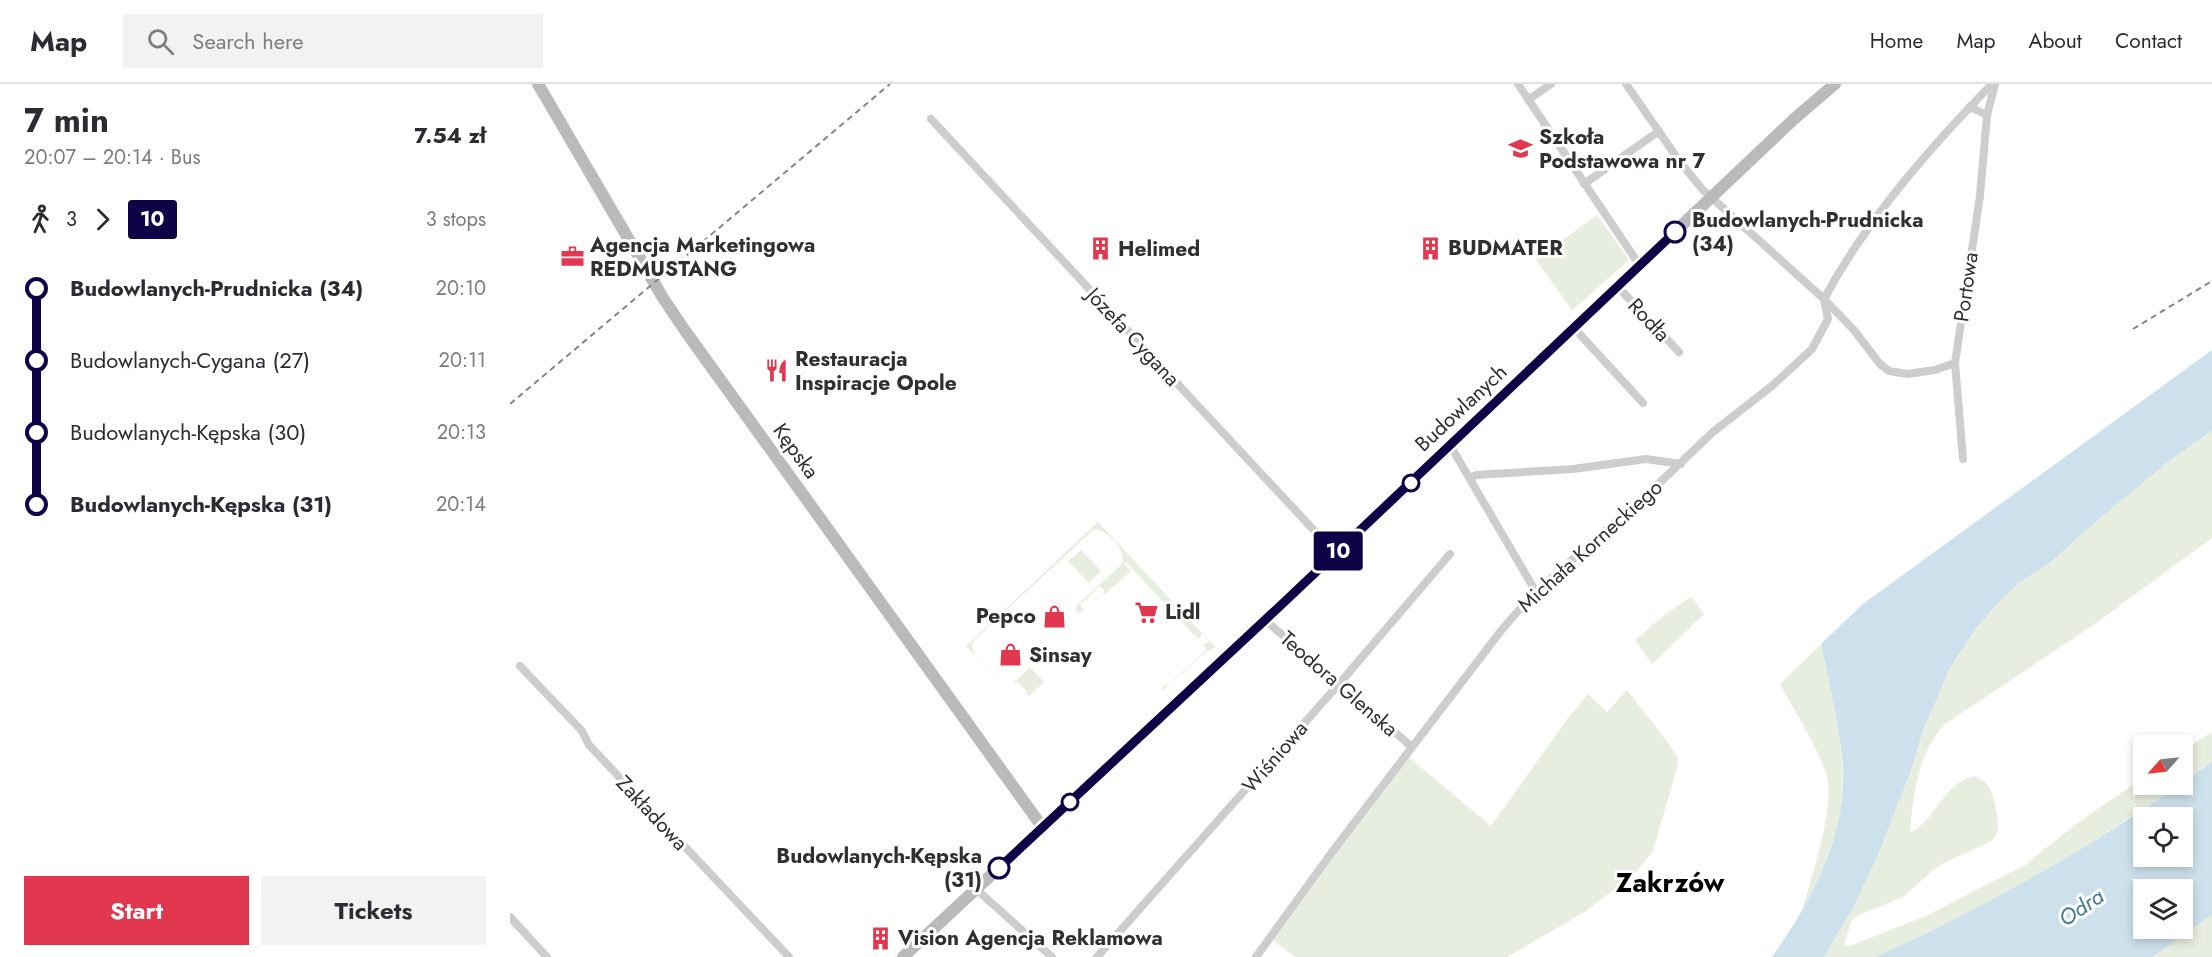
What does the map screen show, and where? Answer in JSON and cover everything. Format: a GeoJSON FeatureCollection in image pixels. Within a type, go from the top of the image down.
{"type":"FeatureCollection","features":[{"type":"Feature","properties":{"kind":"main road","name":"Kępska"},"geometry":{"type":"LineString","coordinates":[[538,84],[659,291],[686,332],[1043,828]]}},
{"type":"Feature","properties":{"kind":"main road","name":"Budowlanych"},"geometry":{"type":"LineString","coordinates":[[903,957],[1336,554],[1794,119],[1835,84]]}},
{"type":"Feature","properties":{"kind":"street"},"geometry":{"type":"LineString","coordinates":[[1518,84],[1640,266]]}},
{"type":"Feature","properties":{"kind":"street"},"geometry":{"type":"LineString","coordinates":[[1528,100],[1551,84]]}},
{"type":"Feature","properties":{"kind":"street"},"geometry":{"type":"LineString","coordinates":[[1626,84],[1694,181],[1824,299],[1853,329],[1880,364],[1890,371],[1906,374],[1935,370],[1955,363]]}},
{"type":"Feature","properties":{"kind":"street"},"geometry":{"type":"LineString","coordinates":[[1824,299],[1849,256],[1890,199],[1970,107],[1994,84]]}},
{"type":"Feature","properties":{"kind":"street","name":"Portowa"},"geometry":{"type":"LineString","coordinates":[[1963,459],[1955,363],[1980,196],[1987,115],[1994,84]]}},
{"type":"Feature","properties":{"kind":"street"},"geometry":{"type":"LineString","coordinates":[[1970,107],[1987,115]]}},
{"type":"Feature","properties":{"kind":"street","name":"Józefa Cygana"},"geometry":{"type":"LineString","coordinates":[[931,120],[1336,554]]}},
{"type":"Feature","properties":{"kind":"street"},"geometry":{"type":"LineString","coordinates":[[1584,184],[1659,131]]}},
{"type":"Feature","properties":{"kind":"street","name":"Rodła"},"geometry":{"type":"LineString","coordinates":[[1618,287],[1679,352]]}},
{"type":"Feature","properties":{"kind":"street","name":"Michała Korneckiego"},"geometry":{"type":"LineString","coordinates":[[1256,957],[1332,852],[1500,632],[1536,592],[1681,464],[1713,432],[1773,385],[1812,350],[1828,319],[1824,299]]}},
{"type":"Feature","properties":{"kind":"street"},"geometry":{"type":"LineString","coordinates":[[1574,328],[1643,403]]}},
{"type":"Feature","properties":{"kind":"street"},"geometry":{"type":"LineString","coordinates":[[1450,445],[1536,592]]}},
{"type":"Feature","properties":{"kind":"street"},"geometry":{"type":"LineString","coordinates":[[1470,478],[1476,475],[1573,469],[1646,459],[1681,464]]}},
{"type":"Feature","properties":{"kind":"street","name":"Wiśniowa"},"geometry":{"type":"LineString","coordinates":[[1097,957],[1339,684],[1450,554]]}},
{"type":"Feature","properties":{"kind":"street","name":"Teodora Glenska"},"geometry":{"type":"LineString","coordinates":[[1265,620],[1412,747]]}},
{"type":"Feature","properties":{"kind":"street","name":"Zakładowa"},"geometry":{"type":"LineString","coordinates":[[520,666],[582,731],[596,753],[789,957]]}},
{"type":"Feature","properties":{"kind":"street"},"geometry":{"type":"LineString","coordinates":[[976,889],[1052,957]]}},
{"type":"Feature","properties":{"kind":"street"},"geometry":{"type":"LineString","coordinates":[[510,917],[548,957]]}},
{"type":"Feature","properties":{"kind":"shaded area"},"geometry":{"type":"Polygon","coordinates":[[[1597,215],[1629,260],[1572,310],[1536,260],[1597,215]]]}},
{"type":"Feature","properties":{"kind":"shaded area"},"geometry":{"type":"Polygon","coordinates":[[[2212,431],[2212,538],[2089,628],[1945,724],[1928,748],[1918,774],[1910,831],[1921,826],[1956,785],[1975,776],[1987,784],[1991,792],[1998,818],[1996,834],[1992,841],[1933,870],[1903,897],[1852,920],[1844,944],[1852,945],[1926,916],[2025,865],[2076,824],[2133,785],[2133,795],[2165,795],[2146,807],[2133,807],[2133,815],[2061,862],[1995,900],[1904,944],[1875,957],[1824,957],[1854,906],[1878,855],[1910,773],[1923,731],[1950,668],[1976,628],[2019,583],[2050,563],[2174,457],[2212,431]]]}},
{"type":"Feature","properties":{"kind":"shaded area"},"geometry":{"type":"Polygon","coordinates":[[[1098,522],[1215,647],[1204,653],[1162,691],[1166,684],[1168,685],[1207,649],[1203,644],[1209,642],[1202,634],[1199,639],[1194,635],[1126,562],[1124,564],[1131,571],[1106,593],[1103,594],[1104,590],[1100,586],[1080,605],[1084,610],[1077,613],[1077,605],[1121,565],[1122,553],[1119,547],[1111,537],[1094,529],[973,641],[974,654],[1019,703],[966,646],[1098,522]]]}},
{"type":"Feature","properties":{"kind":"shaded area"},"geometry":{"type":"Polygon","coordinates":[[[1081,550],[1101,571],[1089,583],[1068,561],[1081,550]]]}},
{"type":"Feature","properties":{"kind":"shaded area"},"geometry":{"type":"Polygon","coordinates":[[[1691,597],[1704,614],[1652,664],[1635,640],[1667,613],[1691,597]]]}},
{"type":"Feature","properties":{"kind":"shaded area"},"geometry":{"type":"Polygon","coordinates":[[[1821,644],[1838,726],[1843,781],[1836,835],[1827,862],[1802,911],[1822,840],[1826,820],[1828,784],[1825,770],[1815,748],[1780,684],[1821,644]]]}},
{"type":"Feature","properties":{"kind":"shaded area"},"geometry":{"type":"Polygon","coordinates":[[[1030,667],[1044,682],[1029,696],[1025,694],[1027,692],[1018,682],[1015,684],[1014,682],[1030,667]]]}},
{"type":"Feature","properties":{"kind":"shaded area"},"geometry":{"type":"Polygon","coordinates":[[[1627,690],[1678,758],[1677,768],[1653,851],[1634,874],[1586,911],[1507,957],[1295,957],[1270,938],[1406,755],[1491,826],[1568,718],[1588,694],[1607,712],[1627,690]]]}},
{"type":"Feature","properties":{"kind":"shaded area"},"geometry":{"type":"Polygon","coordinates":[[[2212,732],[2212,762],[2193,776],[2193,744],[2212,732]]]}},
{"type":"Feature","properties":{"kind":"shaded area"},"geometry":{"type":"Polygon","coordinates":[[[2212,912],[2212,957],[2149,957],[2174,939],[2193,939],[2193,926],[2212,912]]]}},
{"type":"Feature","properties":{"kind":"water"},"geometry":{"type":"Polygon","coordinates":[[[2212,350],[2212,431],[2174,457],[2050,563],[2019,583],[1976,628],[1950,668],[1923,731],[1910,773],[1878,855],[1854,906],[1824,957],[1772,957],[1814,888],[1834,838],[1840,812],[1843,785],[1842,757],[1821,644],[1863,604],[2212,350]]]}},
{"type":"Feature","properties":{"kind":"water","name":"Odra"},"geometry":{"type":"Polygon","coordinates":[[[2212,762],[2212,915],[2193,928],[2193,879],[2133,879],[2133,939],[2178,939],[2152,957],[1875,957],[2007,892],[2133,816],[2133,867],[2193,867],[2193,807],[2147,807],[2165,795],[2193,795],[2193,776],[2212,762]]]}},
{"type":"Feature","properties":{"kind":"railway"},"geometry":{"type":"LineString","coordinates":[[510,404],[890,84]]}},
{"type":"Feature","properties":{"kind":"railway"},"geometry":{"type":"LineString","coordinates":[[2133,329],[2212,281]]}},
{"type":"Feature","properties":{"kind":"bus line","name":"10"},"geometry":{"type":"LineString","coordinates":[[999,868],[1675,232]]}},
{"type":"Feature","properties":{"kind":"place","name":"Szkoła Podstawowa nr 7"},"geometry":{"type":"Point","coordinates":[1521,149]}},
{"type":"Feature","properties":{"kind":"place","name":"Budowlanych-Prudnicka (34)"},"geometry":{"type":"Point","coordinates":[1675,232]}},
{"type":"Feature","properties":{"kind":"place","name":"BUDMATER"},"geometry":{"type":"Point","coordinates":[1430,248]}},
{"type":"Feature","properties":{"kind":"place","name":"Helimed"},"geometry":{"type":"Point","coordinates":[1100,249]}},
{"type":"Feature","properties":{"kind":"place","name":"Agencja Marketingowa REDMUSTANG"},"geometry":{"type":"Point","coordinates":[572,257]}},
{"type":"Feature","properties":{"kind":"place","name":"Restauracja Inspiracje Opole"},"geometry":{"type":"Point","coordinates":[777,371]}},
{"type":"Feature","properties":{"kind":"place","name":"Lidl"},"geometry":{"type":"Point","coordinates":[1147,612]}},
{"type":"Feature","properties":{"kind":"place","name":"Pepco"},"geometry":{"type":"Point","coordinates":[1054,616]}},
{"type":"Feature","properties":{"kind":"place","name":"Sinsay"},"geometry":{"type":"Point","coordinates":[1011,655]}},
{"type":"Feature","properties":{"kind":"place","name":"Budowlanych-Kępska (31)"},"geometry":{"type":"Point","coordinates":[999,868]}},
{"type":"Feature","properties":{"kind":"place","name":"Vision Agencja Reklamowa"},"geometry":{"type":"Point","coordinates":[880,938]}},
{"type":"Feature","properties":{"kind":"district","name":"Zakrzów"},"geometry":{"type":"Point","coordinates":[1670,883]}}]}
